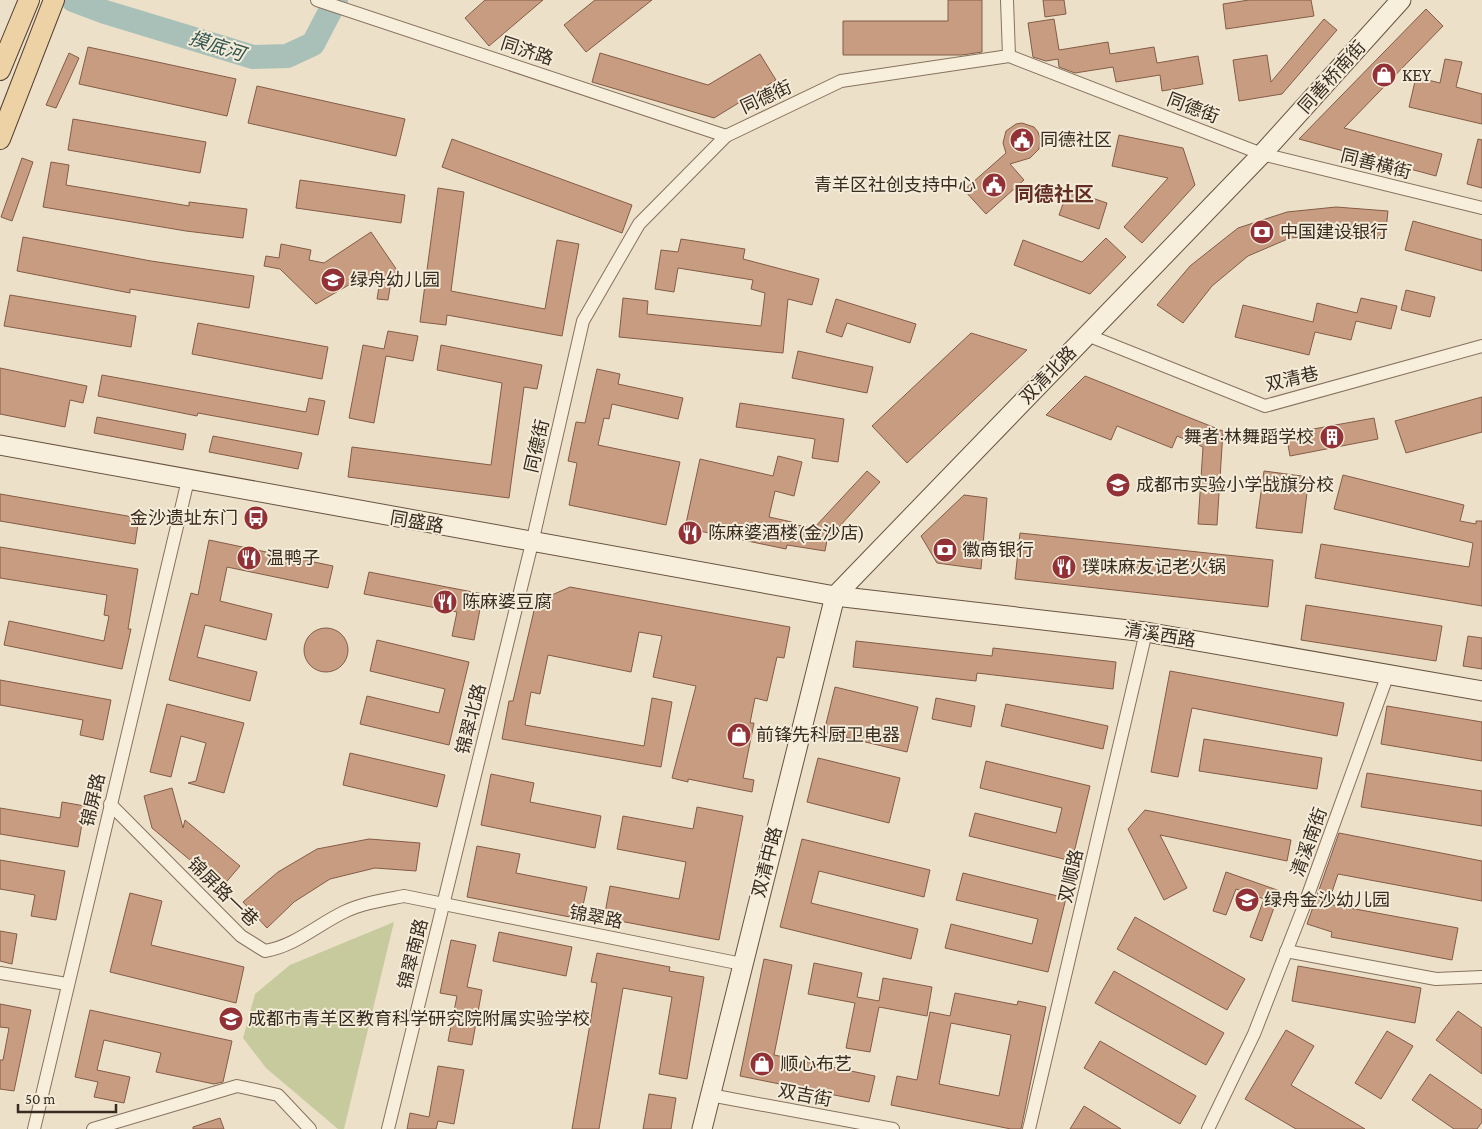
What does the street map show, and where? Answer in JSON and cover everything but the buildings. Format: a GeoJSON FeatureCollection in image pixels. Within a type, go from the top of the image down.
{"type":"FeatureCollection","features":[{"type":"Feature","properties":{"kind":"main road"},"geometry":{"type":"LineString","coordinates":[[0,139],[54,0]]}},
{"type":"Feature","properties":{"kind":"main road"},"geometry":{"type":"LineString","coordinates":[[0,70],[26,9]]}},
{"type":"Feature","properties":{"kind":"street","name":"同济路"},"geometry":{"type":"LineString","coordinates":[[318,0],[726,136]]}},
{"type":"Feature","properties":{"kind":"street"},"geometry":{"type":"LineString","coordinates":[[1007,0],[1009,56]]}},
{"type":"Feature","properties":{"kind":"street","name":"同善桥南街"},"geometry":{"type":"LineString","coordinates":[[1262,154],[1401,0]]}},
{"type":"Feature","properties":{"kind":"street","name":"同德街"},"geometry":{"type":"LineString","coordinates":[[532,543],[583,322],[639,224],[726,136],[841,81],[1009,56],[1262,154]]}},
{"type":"Feature","properties":{"kind":"street","name":"同善横街"},"geometry":{"type":"LineString","coordinates":[[1262,154],[1482,208]]}},
{"type":"Feature","properties":{"kind":"street","name":"双清北路"},"geometry":{"type":"LineString","coordinates":[[835,596],[1262,154]]}},
{"type":"Feature","properties":{"kind":"street","name":"双清巷"},"geometry":{"type":"LineString","coordinates":[[1087,335],[1265,406],[1482,346]]}},
{"type":"Feature","properties":{"kind":"street","name":"同盛路"},"geometry":{"type":"LineString","coordinates":[[0,445],[532,543],[835,596]]}},
{"type":"Feature","properties":{"kind":"street","name":"锦屏路"},"geometry":{"type":"LineString","coordinates":[[34,1129],[188,480]]}},
{"type":"Feature","properties":{"kind":"street","name":"锦翠北路"},"geometry":{"type":"LineString","coordinates":[[443,904],[532,543]]}},
{"type":"Feature","properties":{"kind":"street","name":"清溪西路"},"geometry":{"type":"LineString","coordinates":[[835,596],[1146,632],[1482,691]]}},
{"type":"Feature","properties":{"kind":"street","name":"双清中路"},"geometry":{"type":"LineString","coordinates":[[702,1129],[835,596]]}},
{"type":"Feature","properties":{"kind":"street","name":"双顺路"},"geometry":{"type":"LineString","coordinates":[[1029,1129],[1146,632]]}},
{"type":"Feature","properties":{"kind":"street","name":"清溪南街"},"geometry":{"type":"LineString","coordinates":[[1208,1129],[1254,1034],[1388,674]]}},
{"type":"Feature","properties":{"kind":"street","name":"锦屏路一巷"},"geometry":{"type":"LineString","coordinates":[[110,804],[241,936],[264,951],[283,948],[345,912],[374,901],[404,896],[443,904]]}},
{"type":"Feature","properties":{"kind":"street","name":"锦翠路"},"geometry":{"type":"LineString","coordinates":[[443,904],[742,964]]}},
{"type":"Feature","properties":{"kind":"street","name":"锦翠南路"},"geometry":{"type":"LineString","coordinates":[[388,1129],[443,904]]}},
{"type":"Feature","properties":{"kind":"street"},"geometry":{"type":"LineString","coordinates":[[1286,952],[1436,979],[1482,977]]}},
{"type":"Feature","properties":{"kind":"street"},"geometry":{"type":"LineString","coordinates":[[0,973],[67,984]]}},
{"type":"Feature","properties":{"kind":"street"},"geometry":{"type":"LineString","coordinates":[[93,1129],[237,1086],[278,1095],[310,1129]]}},
{"type":"Feature","properties":{"kind":"street","name":"双吉街"},"geometry":{"type":"LineString","coordinates":[[710,1095],[893,1129]]}},
{"type":"Feature","properties":{"kind":"green space"},"geometry":{"type":"Polygon","coordinates":[[[394,922],[344,1129],[338,1129],[266,1068],[243,1038],[255,994],[290,965],[394,922]]]}},
{"type":"Feature","properties":{"kind":"waterway","name":"摸底河"},"geometry":{"type":"LineString","coordinates":[[73,0],[105,12],[253,57],[287,56],[313,44],[336,0]]}},
{"type":"Feature","properties":{"kind":"place","name":"KEY"},"geometry":{"type":"Point","coordinates":[1384,75]}},
{"type":"Feature","properties":{"kind":"place","name":"同德社区"},"geometry":{"type":"Point","coordinates":[1022,140]}},
{"type":"Feature","properties":{"kind":"place","name":"青羊区社创支持中心"},"geometry":{"type":"Point","coordinates":[994,185]}},
{"type":"Feature","properties":{"kind":"place","name":"中国建设银行"},"geometry":{"type":"Point","coordinates":[1262,232]}},
{"type":"Feature","properties":{"kind":"place","name":"绿舟幼儿园"},"geometry":{"type":"Point","coordinates":[333,280]}},
{"type":"Feature","properties":{"kind":"place","name":"舞者·林舞蹈学校"},"geometry":{"type":"Point","coordinates":[1332,437]}},
{"type":"Feature","properties":{"kind":"place","name":"成都市实验小学战旗分校"},"geometry":{"type":"Point","coordinates":[1118,485]}},
{"type":"Feature","properties":{"kind":"place","name":"金沙遗址东门"},"geometry":{"type":"Point","coordinates":[256,518]}},
{"type":"Feature","properties":{"kind":"place","name":"陈麻婆酒楼(金沙店)"},"geometry":{"type":"Point","coordinates":[690,533]}},
{"type":"Feature","properties":{"kind":"place","name":"徽商银行"},"geometry":{"type":"Point","coordinates":[945,550]}},
{"type":"Feature","properties":{"kind":"place","name":"温鸭子"},"geometry":{"type":"Point","coordinates":[249,558]}},
{"type":"Feature","properties":{"kind":"place","name":"璞味麻友记老火锅"},"geometry":{"type":"Point","coordinates":[1064,567]}},
{"type":"Feature","properties":{"kind":"place","name":"陈麻婆豆腐"},"geometry":{"type":"Point","coordinates":[445,602]}},
{"type":"Feature","properties":{"kind":"place","name":"前锋先科厨卫电器"},"geometry":{"type":"Point","coordinates":[739,735]}},
{"type":"Feature","properties":{"kind":"place","name":"绿舟金沙幼儿园"},"geometry":{"type":"Point","coordinates":[1247,900]}},
{"type":"Feature","properties":{"kind":"place","name":"成都市青羊区教育科学研究院附属实验学校"},"geometry":{"type":"Point","coordinates":[231,1019]}},
{"type":"Feature","properties":{"kind":"place","name":"顺心布艺"},"geometry":{"type":"Point","coordinates":[762,1064]}},
{"type":"Feature","properties":{"kind":"district","name":"同德社区"},"geometry":{"type":"Point","coordinates":[1054,194]}}]}
